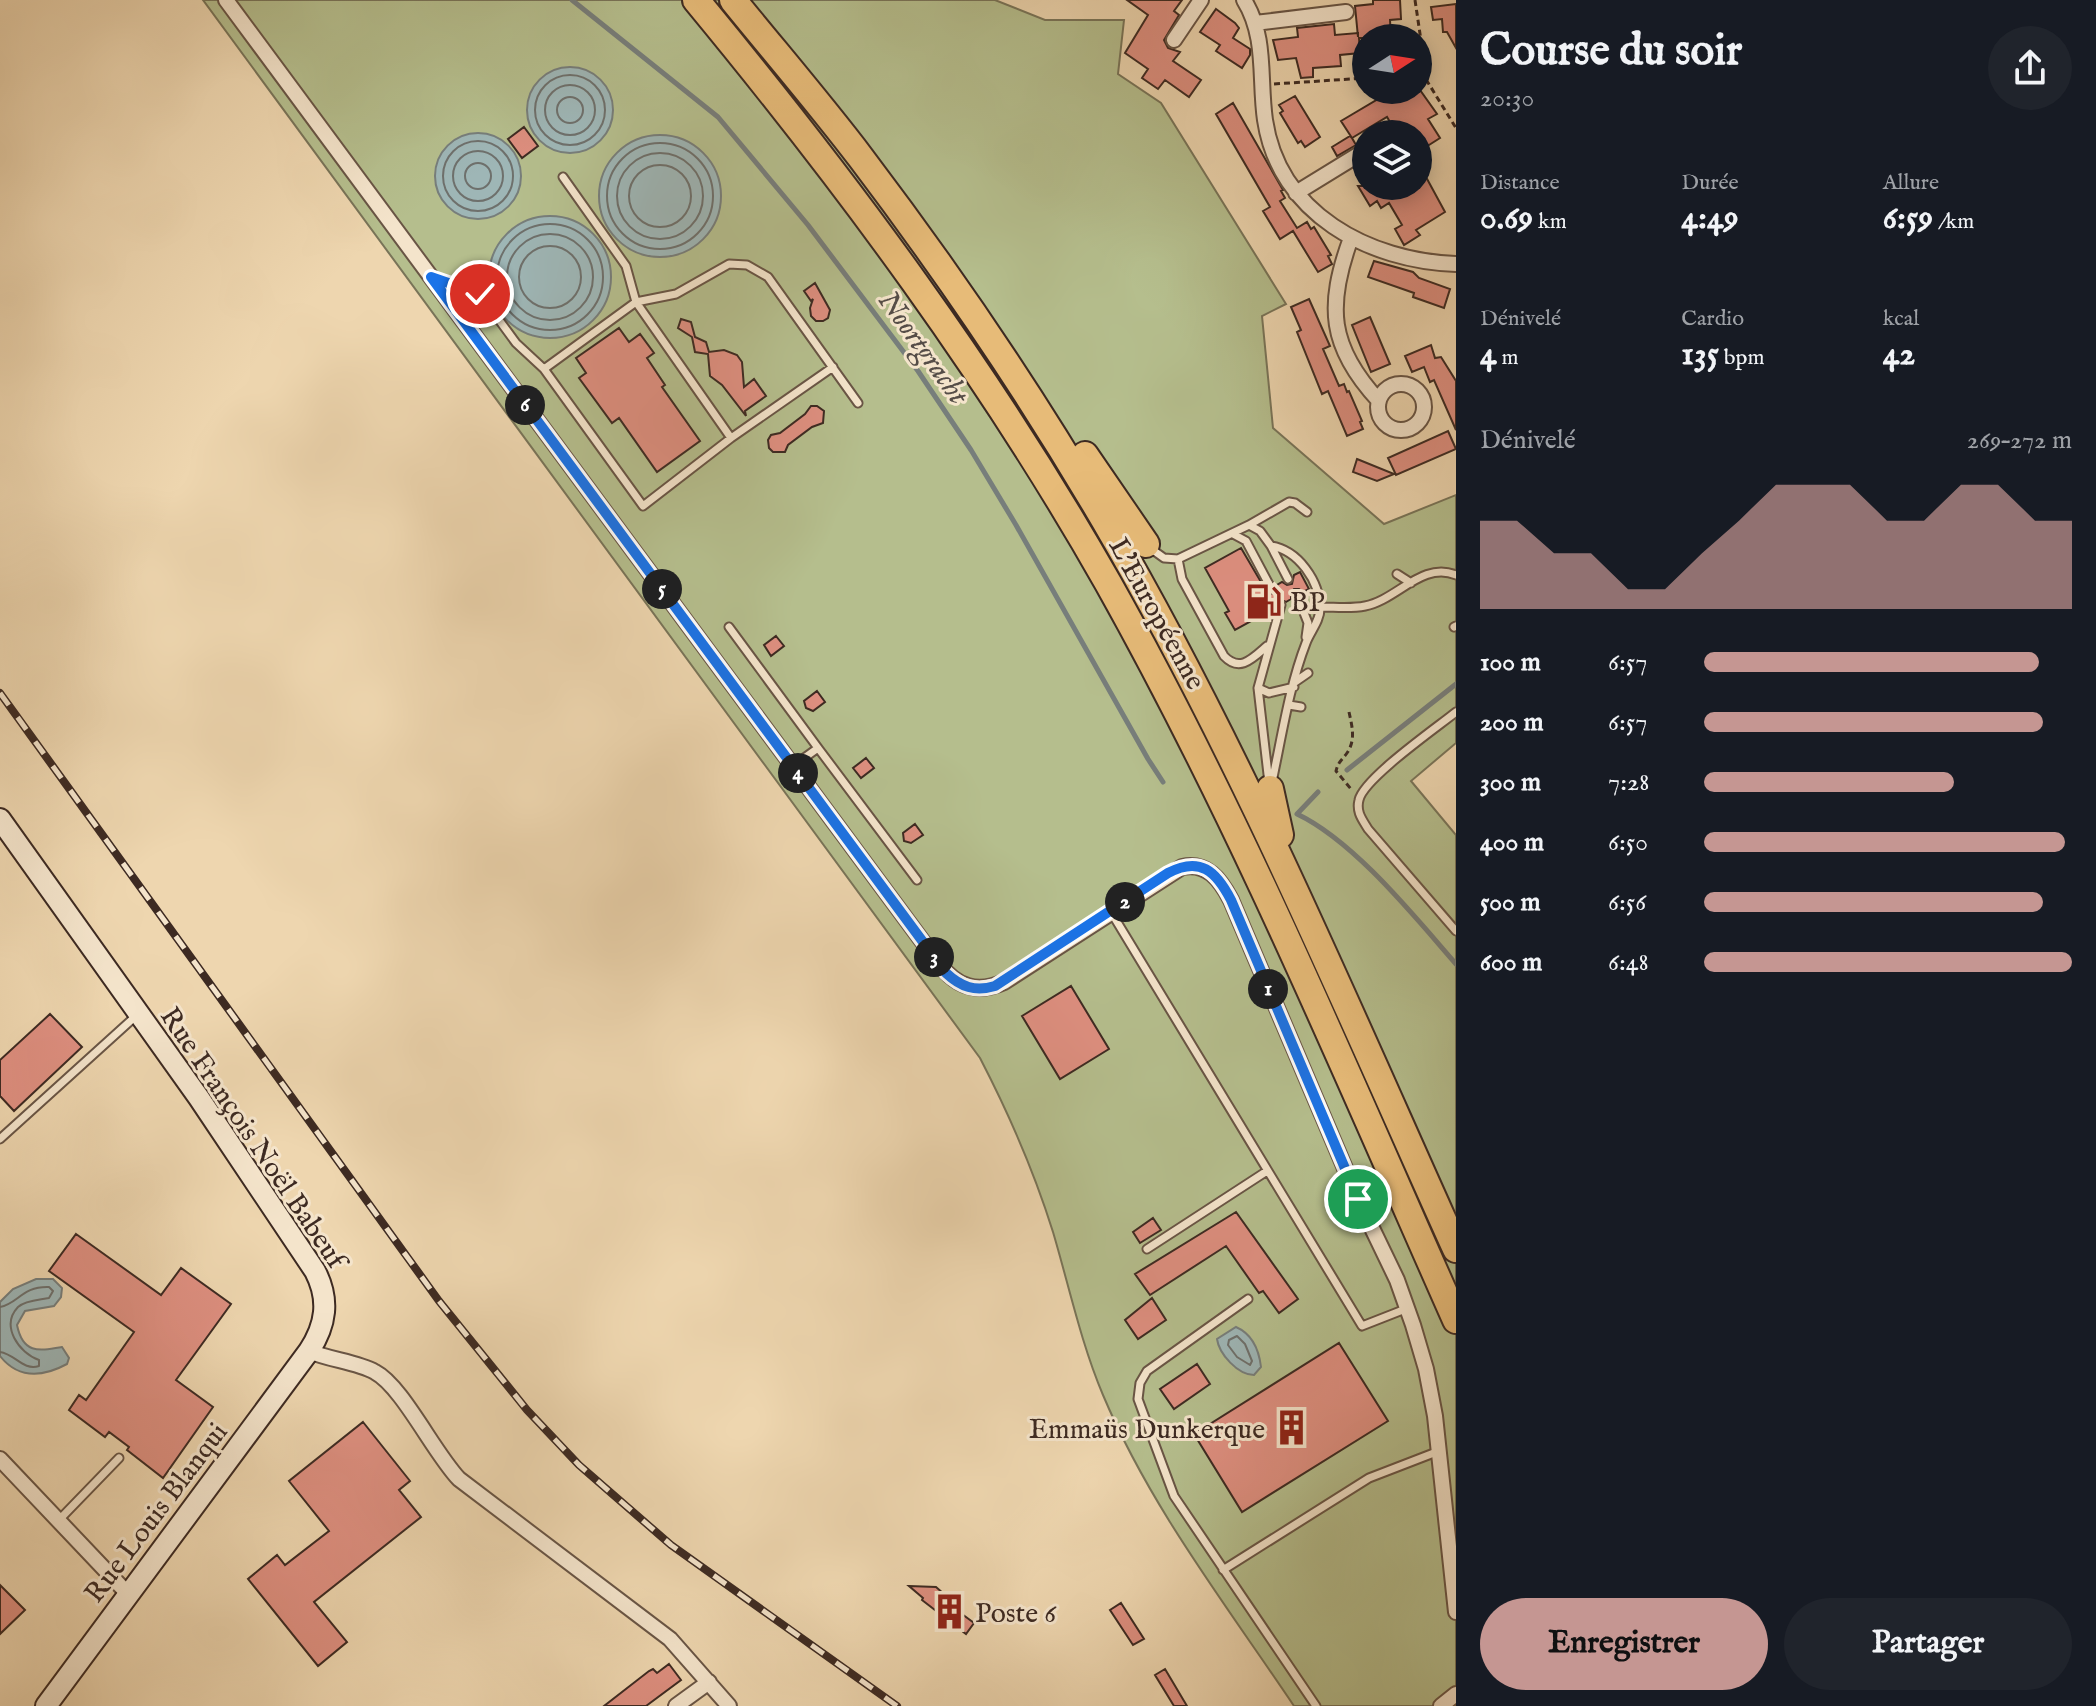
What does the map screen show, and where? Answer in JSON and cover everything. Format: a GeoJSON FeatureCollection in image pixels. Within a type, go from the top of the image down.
{"type":"FeatureCollection","features":[{"type":"Feature","properties":{"kind":"highway","name":"L'Européenne"},"geometry":{"type":"LineString","coordinates":[[696,0],[807,136],[919,286],[1018,435],[1079,534],[1205,769],[1287,942],[1456,1320]]}},
{"type":"Feature","properties":{"kind":"highway","name":"L'Européenne"},"geometry":{"type":"LineString","coordinates":[[733,0],[877,179],[1035,407],[1106,523],[1216,727],[1278,854],[1456,1249]]}},
{"type":"Feature","properties":{"kind":"highway"},"geometry":{"type":"LineString","coordinates":[[751,0],[808,70],[877,179]]}},
{"type":"Feature","properties":{"kind":"highway"},"geometry":{"type":"LineString","coordinates":[[947,279],[1018,361],[1146,544]]}},
{"type":"Feature","properties":{"kind":"highway"},"geometry":{"type":"LineString","coordinates":[[1270,789],[1281,829],[1278,854]]}},
{"type":"Feature","properties":{"kind":"highway"},"geometry":{"type":"LineString","coordinates":[[1392,1175],[1431,1288],[1456,1344]]}},
{"type":"Feature","properties":{"kind":"street"},"geometry":{"type":"LineString","coordinates":[[226,0],[953,979],[965,987],[979,989],[1004,982],[1168,873],[1187,865],[1206,869],[1222,885],[1408,1308],[1429,1382],[1456,1612]]}},
{"type":"Feature","properties":{"kind":"street"},"geometry":{"type":"LineString","coordinates":[[1174,40],[1201,0]]}},
{"type":"Feature","properties":{"kind":"street"},"geometry":{"type":"LineString","coordinates":[[1244,0],[1255,23],[1261,52],[1266,123],[1271,145],[1296,193],[1317,216],[1351,238],[1410,257],[1456,264]]}},
{"type":"Feature","properties":{"kind":"street"},"geometry":{"type":"LineString","coordinates":[[1255,23],[1322,7],[1346,12]]}},
{"type":"Feature","properties":{"kind":"street"},"geometry":{"type":"LineString","coordinates":[[1296,193],[1352,159]]}},
{"type":"Feature","properties":{"kind":"street"},"geometry":{"type":"LineString","coordinates":[[1351,238],[1338,281],[1336,322],[1349,363],[1379,401]]}},
{"type":"Feature","properties":{"kind":"street","name":"Rue François Noël Babeuf"},"geometry":{"type":"LineString","coordinates":[[0,819],[231,1145],[319,1279],[324,1294],[325,1318],[309,1351]]}},
{"type":"Feature","properties":{"kind":"street"},"geometry":{"type":"LineString","coordinates":[[309,1351],[382,1376],[394,1388],[459,1479],[661,1632],[729,1706]]}},
{"type":"Feature","properties":{"kind":"street","name":"Rue Louis Blanqui"},"geometry":{"type":"LineString","coordinates":[[46,1706],[309,1351]]}},
{"type":"Feature","properties":{"kind":"street"},"geometry":{"type":"LineString","coordinates":[[0,1459],[129,1595]]}},
{"type":"Feature","properties":{"kind":"street"},"geometry":{"type":"LineString","coordinates":[[676,1706],[709,1682]]}},
{"type":"Feature","properties":{"kind":"street"},"geometry":{"type":"LineString","coordinates":[[1441,1706],[1456,1694]]}},
{"type":"Feature","properties":{"kind":"lane"},"geometry":{"type":"LineString","coordinates":[[563,177],[626,266],[636,302],[731,438]]}},
{"type":"Feature","properties":{"kind":"lane"},"geometry":{"type":"LineString","coordinates":[[544,369],[636,302],[676,294],[729,264],[747,265],[768,277],[858,403]]}},
{"type":"Feature","properties":{"kind":"lane"},"geometry":{"type":"LineString","coordinates":[[431,277],[480,294],[516,343],[544,369],[643,506],[731,438],[833,367]]}},
{"type":"Feature","properties":{"kind":"lane"},"geometry":{"type":"LineString","coordinates":[[1146,544],[1164,558],[1178,559],[1233,534],[1289,502],[1307,512]]}},
{"type":"Feature","properties":{"kind":"lane"},"geometry":{"type":"LineString","coordinates":[[1249,525],[1260,531],[1271,546],[1288,579]]}},
{"type":"Feature","properties":{"kind":"lane"},"geometry":{"type":"LineString","coordinates":[[1233,534],[1246,541],[1271,588]]}},
{"type":"Feature","properties":{"kind":"lane"},"geometry":{"type":"LineString","coordinates":[[1271,546],[1285,548],[1298,557],[1315,587],[1321,607],[1306,643]]}},
{"type":"Feature","properties":{"kind":"lane"},"geometry":{"type":"LineString","coordinates":[[1178,559],[1182,579],[1231,664],[1250,661],[1269,644]]}},
{"type":"Feature","properties":{"kind":"lane"},"geometry":{"type":"LineString","coordinates":[[1321,607],[1365,606],[1388,598],[1422,576],[1435,572],[1456,575]]}},
{"type":"Feature","properties":{"kind":"lane"},"geometry":{"type":"LineString","coordinates":[[1397,574],[1411,583]]}},
{"type":"Feature","properties":{"kind":"lane"},"geometry":{"type":"LineString","coordinates":[[1270,789],[1306,643],[1308,623],[1297,595]]}},
{"type":"Feature","properties":{"kind":"lane"},"geometry":{"type":"LineString","coordinates":[[1270,789],[1258,688],[1281,605]]}},
{"type":"Feature","properties":{"kind":"lane"},"geometry":{"type":"LineString","coordinates":[[729,627],[917,880]]}},
{"type":"Feature","properties":{"kind":"lane"},"geometry":{"type":"LineString","coordinates":[[1258,688],[1269,693],[1295,684],[1308,673]]}},
{"type":"Feature","properties":{"kind":"lane"},"geometry":{"type":"LineString","coordinates":[[1289,705],[1301,707]]}},
{"type":"Feature","properties":{"kind":"lane"},"geometry":{"type":"LineString","coordinates":[[1456,712],[1369,782],[1359,798],[1358,813],[1368,829],[1456,931]]}},
{"type":"Feature","properties":{"kind":"lane"},"geometry":{"type":"LineString","coordinates":[[793,766],[818,748]]}},
{"type":"Feature","properties":{"kind":"lane"},"geometry":{"type":"LineString","coordinates":[[1111,912],[1362,1326],[1408,1308]]}},
{"type":"Feature","properties":{"kind":"lane"},"geometry":{"type":"LineString","coordinates":[[0,1139],[138,1013]]}},
{"type":"Feature","properties":{"kind":"lane"},"geometry":{"type":"LineString","coordinates":[[1147,1249],[1267,1171]]}},
{"type":"Feature","properties":{"kind":"lane"},"geometry":{"type":"LineString","coordinates":[[1248,1299],[1147,1371],[1138,1391],[1139,1406],[1169,1486],[1316,1706]]}},
{"type":"Feature","properties":{"kind":"lane"},"geometry":{"type":"LineString","coordinates":[[1223,1570],[1369,1478],[1439,1451]]}},
{"type":"Feature","properties":{"kind":"lane"},"geometry":{"type":"LineString","coordinates":[[58,1521],[119,1458]]}},
{"type":"Feature","properties":{"kind":"path"},"geometry":{"type":"LineString","coordinates":[[1415,0],[1417,24]]}},
{"type":"Feature","properties":{"kind":"path"},"geometry":{"type":"LineString","coordinates":[[1263,85],[1352,79]]}},
{"type":"Feature","properties":{"kind":"path"},"geometry":{"type":"LineString","coordinates":[[1432,89],[1456,128]]}},
{"type":"Feature","properties":{"kind":"path"},"geometry":{"type":"LineString","coordinates":[[1349,712],[1354,731],[1350,750],[1337,764],[1336,771],[1359,798]]}},
{"type":"Feature","properties":{"kind":"green space"},"geometry":{"type":"Polygon","coordinates":[[[203,0],[995,0],[1045,20],[1124,20],[1118,74],[1161,103],[1286,304],[1262,316],[1273,428],[1384,524],[1456,495],[1456,743],[1411,781],[1456,835],[1456,1706],[1294,1706],[1166,1516],[1122,1436],[1088,1355],[1038,1187],[980,1058],[203,0]]]}},
{"type":"Feature","properties":{"kind":"water"},"geometry":{"type":"Polygon","coordinates":[[[570,67],[587,70],[601,79],[610,93],[613,110],[610,127],[601,141],[587,150],[570,153],[553,150],[539,141],[530,127],[527,110],[530,93],[539,79],[553,70],[570,67]]]}},
{"type":"Feature","properties":{"kind":"water"},"geometry":{"type":"Polygon","coordinates":[[[478,133],[502,140],[514,152],[521,176],[514,200],[502,212],[478,219],[454,212],[442,200],[435,176],[442,152],[454,140],[478,133]]]}},
{"type":"Feature","properties":{"kind":"water"},"geometry":{"type":"Polygon","coordinates":[[[660,135],[683,140],[703,153],[716,173],[721,196],[716,219],[703,239],[683,252],[660,257],[637,252],[617,239],[604,219],[599,196],[604,173],[617,153],[637,140],[660,135]]]}},
{"type":"Feature","properties":{"kind":"water"},"geometry":{"type":"Polygon","coordinates":[[[550,216],[573,221],[593,234],[606,254],[611,277],[606,300],[593,320],[573,333],[550,338],[527,333],[507,320],[494,300],[489,277],[494,254],[507,234],[527,221],[550,216]]]}},
{"type":"Feature","properties":{"kind":"water"},"geometry":{"type":"Polygon","coordinates":[[[36,1279],[53,1279],[62,1288],[61,1297],[54,1306],[25,1311],[17,1325],[20,1334],[28,1346],[39,1349],[62,1347],[69,1358],[67,1364],[49,1372],[32,1374],[15,1369],[0,1356],[0,1302],[13,1289],[36,1279]]]}},
{"type":"Feature","properties":{"kind":"water"},"geometry":{"type":"Polygon","coordinates":[[[1236,1327],[1250,1338],[1256,1349],[1261,1367],[1254,1375],[1236,1368],[1219,1345],[1217,1339],[1236,1327]]]}},
{"type":"Feature","properties":{"kind":"building"},"geometry":{"type":"Polygon","coordinates":[[[1127,0],[1182,0],[1174,11],[1179,15],[1164,40],[1168,48],[1180,52],[1173,61],[1201,80],[1189,97],[1165,80],[1158,89],[1142,78],[1148,69],[1125,53],[1148,15],[1127,0]]]}},
{"type":"Feature","properties":{"kind":"building"},"geometry":{"type":"Polygon","coordinates":[[[1373,0],[1400,0],[1401,19],[1390,20],[1390,24],[1357,24],[1355,6],[1373,4],[1373,0]]]}},
{"type":"Feature","properties":{"kind":"building"},"geometry":{"type":"Polygon","coordinates":[[[1456,4],[1456,48],[1447,32],[1443,32],[1442,19],[1433,20],[1431,7],[1456,4]]]}},
{"type":"Feature","properties":{"kind":"building"},"geometry":{"type":"Polygon","coordinates":[[[1216,9],[1239,28],[1233,38],[1250,49],[1242,68],[1216,51],[1220,45],[1200,32],[1216,9]]]}},
{"type":"Feature","properties":{"kind":"building"},"geometry":{"type":"Polygon","coordinates":[[[1334,24],[1335,35],[1352,34],[1352,54],[1340,55],[1341,66],[1313,68],[1313,77],[1301,78],[1296,58],[1278,60],[1273,40],[1298,37],[1297,28],[1334,24]]]}},
{"type":"Feature","properties":{"kind":"building"},"geometry":{"type":"Polygon","coordinates":[[[1295,96],[1320,137],[1305,147],[1301,141],[1298,143],[1280,113],[1283,111],[1279,105],[1295,96]]]}},
{"type":"Feature","properties":{"kind":"building"},"geometry":{"type":"Polygon","coordinates":[[[1233,103],[1283,190],[1285,198],[1280,201],[1297,228],[1307,222],[1311,229],[1314,227],[1331,255],[1328,256],[1332,264],[1318,272],[1293,231],[1280,239],[1263,211],[1270,207],[1216,114],[1233,103]]]}},
{"type":"Feature","properties":{"kind":"building"},"geometry":{"type":"Polygon","coordinates":[[[1370,104],[1430,104],[1437,114],[1429,120],[1389,120],[1387,117],[1382,120],[1352,120],[1352,138],[1341,121],[1370,104]]]}},
{"type":"Feature","properties":{"kind":"building"},"geometry":{"type":"Polygon","coordinates":[[[1432,125],[1440,138],[1432,143],[1432,125]]]}},
{"type":"Feature","properties":{"kind":"building"},"geometry":{"type":"Polygon","coordinates":[[[524,127],[538,146],[522,158],[508,139],[524,127]]]}},
{"type":"Feature","properties":{"kind":"building"},"geometry":{"type":"Polygon","coordinates":[[[1350,136],[1352,147],[1337,156],[1332,147],[1350,136]]]}},
{"type":"Feature","properties":{"kind":"building"},"geometry":{"type":"Polygon","coordinates":[[[1432,188],[1445,212],[1416,230],[1420,235],[1404,245],[1395,229],[1402,225],[1389,203],[1381,208],[1377,201],[1370,206],[1366,200],[1432,200],[1432,188]]]}},
{"type":"Feature","properties":{"kind":"building"},"geometry":{"type":"Polygon","coordinates":[[[1374,261],[1413,272],[1419,278],[1450,289],[1444,308],[1413,297],[1414,293],[1368,277],[1374,261]]]}},
{"type":"Feature","properties":{"kind":"building"},"geometry":{"type":"Polygon","coordinates":[[[815,283],[830,310],[828,318],[823,321],[816,321],[811,316],[813,299],[811,301],[804,291],[815,283]]]}},
{"type":"Feature","properties":{"kind":"building"},"geometry":{"type":"Polygon","coordinates":[[[1309,299],[1330,346],[1323,349],[1339,386],[1344,384],[1349,391],[1362,421],[1363,429],[1347,436],[1328,391],[1322,394],[1297,332],[1301,330],[1291,307],[1309,299]]]}},
{"type":"Feature","properties":{"kind":"building"},"geometry":{"type":"Polygon","coordinates":[[[1370,317],[1390,364],[1371,372],[1352,325],[1370,317]]]}},
{"type":"Feature","properties":{"kind":"building"},"geometry":{"type":"Polygon","coordinates":[[[681,319],[691,322],[695,337],[706,342],[709,352],[724,350],[737,355],[742,362],[744,387],[754,379],[766,396],[745,411],[746,416],[722,385],[710,376],[708,354],[695,352],[692,337],[678,328],[681,319]]]}},
{"type":"Feature","properties":{"kind":"building"},"geometry":{"type":"Polygon","coordinates":[[[619,328],[629,342],[640,334],[654,353],[647,358],[665,385],[662,387],[700,441],[657,472],[619,418],[612,423],[579,378],[586,373],[576,358],[619,328]]]}},
{"type":"Feature","properties":{"kind":"building"},"geometry":{"type":"Polygon","coordinates":[[[1431,345],[1435,358],[1441,357],[1456,381],[1456,430],[1434,380],[1430,382],[1424,367],[1412,372],[1405,356],[1431,345]]]}},
{"type":"Feature","properties":{"kind":"building"},"geometry":{"type":"Polygon","coordinates":[[[811,406],[824,411],[823,423],[812,427],[788,445],[785,452],[773,452],[768,440],[771,435],[780,433],[811,406]]]}},
{"type":"Feature","properties":{"kind":"building"},"geometry":{"type":"Polygon","coordinates":[[[1448,431],[1456,449],[1396,475],[1388,458],[1448,431]]]}},
{"type":"Feature","properties":{"kind":"building"},"geometry":{"type":"Polygon","coordinates":[[[1357,459],[1394,474],[1377,481],[1353,472],[1357,459]]]}},
{"type":"Feature","properties":{"kind":"building"},"geometry":{"type":"Polygon","coordinates":[[[1241,548],[1268,594],[1275,593],[1277,585],[1282,582],[1292,584],[1294,575],[1300,572],[1309,589],[1303,592],[1294,589],[1291,599],[1286,602],[1279,599],[1273,609],[1235,630],[1225,613],[1229,611],[1205,568],[1241,548]]]}},
{"type":"Feature","properties":{"kind":"building"},"geometry":{"type":"Polygon","coordinates":[[[776,636],[784,646],[771,656],[764,645],[776,636]]]}},
{"type":"Feature","properties":{"kind":"building"},"geometry":{"type":"Polygon","coordinates":[[[817,691],[825,702],[813,711],[806,708],[804,701],[817,691]]]}},
{"type":"Feature","properties":{"kind":"building"},"geometry":{"type":"Polygon","coordinates":[[[866,758],[874,768],[861,778],[853,768],[866,758]]]}},
{"type":"Feature","properties":{"kind":"building"},"geometry":{"type":"Polygon","coordinates":[[[915,824],[923,835],[911,843],[904,841],[903,833],[915,824]]]}},
{"type":"Feature","properties":{"kind":"building"},"geometry":{"type":"Polygon","coordinates":[[[1071,986],[1109,1049],[1060,1079],[1022,1016],[1071,986]]]}},
{"type":"Feature","properties":{"kind":"building"},"geometry":{"type":"Polygon","coordinates":[[[50,1014],[82,1047],[14,1111],[0,1096],[0,1060],[50,1014]]]}},
{"type":"Feature","properties":{"kind":"building"},"geometry":{"type":"Polygon","coordinates":[[[1236,1212],[1298,1299],[1279,1313],[1263,1291],[1259,1293],[1226,1246],[1150,1295],[1135,1274],[1236,1212]]]}},
{"type":"Feature","properties":{"kind":"building"},"geometry":{"type":"Polygon","coordinates":[[[1153,1218],[1161,1230],[1140,1243],[1133,1232],[1153,1218]]]}},
{"type":"Feature","properties":{"kind":"building"},"geometry":{"type":"Polygon","coordinates":[[[76,1234],[161,1295],[181,1268],[231,1304],[176,1380],[213,1407],[163,1478],[109,1432],[105,1437],[69,1410],[79,1395],[86,1400],[134,1332],[49,1271],[76,1234]]]}},
{"type":"Feature","properties":{"kind":"building"},"geometry":{"type":"Polygon","coordinates":[[[1152,1298],[1166,1320],[1138,1339],[1125,1320],[1152,1298]]]}},
{"type":"Feature","properties":{"kind":"building","name":"Emmaüs Dunkerque"},"geometry":{"type":"Polygon","coordinates":[[[1339,1343],[1388,1421],[1242,1512],[1194,1434],[1339,1343]]]}},
{"type":"Feature","properties":{"kind":"building"},"geometry":{"type":"Polygon","coordinates":[[[1197,1364],[1210,1384],[1174,1409],[1160,1389],[1197,1364]]]}},
{"type":"Feature","properties":{"kind":"building"},"geometry":{"type":"Polygon","coordinates":[[[363,1422],[410,1481],[399,1490],[421,1517],[314,1602],[347,1642],[318,1666],[248,1579],[277,1555],[285,1565],[329,1531],[289,1481],[363,1422]]]}},
{"type":"Feature","properties":{"kind":"building"},"geometry":{"type":"Polygon","coordinates":[[[0,1585],[25,1610],[0,1634],[0,1585]]]}},
{"type":"Feature","properties":{"kind":"building","name":"Poste 6"},"geometry":{"type":"Polygon","coordinates":[[[909,1586],[936,1587],[944,1594],[947,1603],[974,1623],[966,1634],[909,1586]]]}},
{"type":"Feature","properties":{"kind":"building"},"geometry":{"type":"Polygon","coordinates":[[[1121,1603],[1144,1639],[1133,1645],[1110,1610],[1121,1603]]]}},
{"type":"Feature","properties":{"kind":"building"},"geometry":{"type":"Polygon","coordinates":[[[669,1664],[681,1680],[646,1706],[604,1706],[649,1671],[653,1669],[657,1673],[669,1664]]]}},
{"type":"Feature","properties":{"kind":"building"},"geometry":{"type":"Polygon","coordinates":[[[1165,1669],[1187,1706],[1174,1706],[1155,1675],[1165,1669]]]}},
{"type":"Feature","properties":{"kind":"waterway","name":"Noortgracht"},"geometry":{"type":"LineString","coordinates":[[572,0],[718,117],[808,225],[918,371],[971,450],[1163,782]]}},
{"type":"Feature","properties":{"kind":"waterway"},"geometry":{"type":"LineString","coordinates":[[1347,770],[1456,684]]}},
{"type":"Feature","properties":{"kind":"waterway"},"geometry":{"type":"LineString","coordinates":[[1318,792],[1297,814],[1340,842],[1361,861],[1456,964]]}},
{"type":"Feature","properties":{"kind":"railway"},"geometry":{"type":"LineString","coordinates":[[0,693],[439,1301],[527,1410],[579,1465],[671,1545],[897,1706]]}},
{"type":"Feature","properties":{"kind":"place","name":"BP"},"geometry":{"type":"Point","coordinates":[1264,601]}},
{"type":"Feature","properties":{"kind":"place","name":"Emmaüs Dunkerque"},"geometry":{"type":"Point","coordinates":[1291,1428]}},
{"type":"Feature","properties":{"kind":"place","name":"Poste 6"},"geometry":{"type":"Point","coordinates":[949,1612]}},
{"type":"Feature","properties":{"kind":"route"},"geometry":{"type":"LineString","coordinates":[[480,294],[431,277],[946,973],[965,987],[979,989],[995,986],[1175,869],[1194,865],[1206,869],[1222,885],[1231,900],[1358,1199]]}}]}
